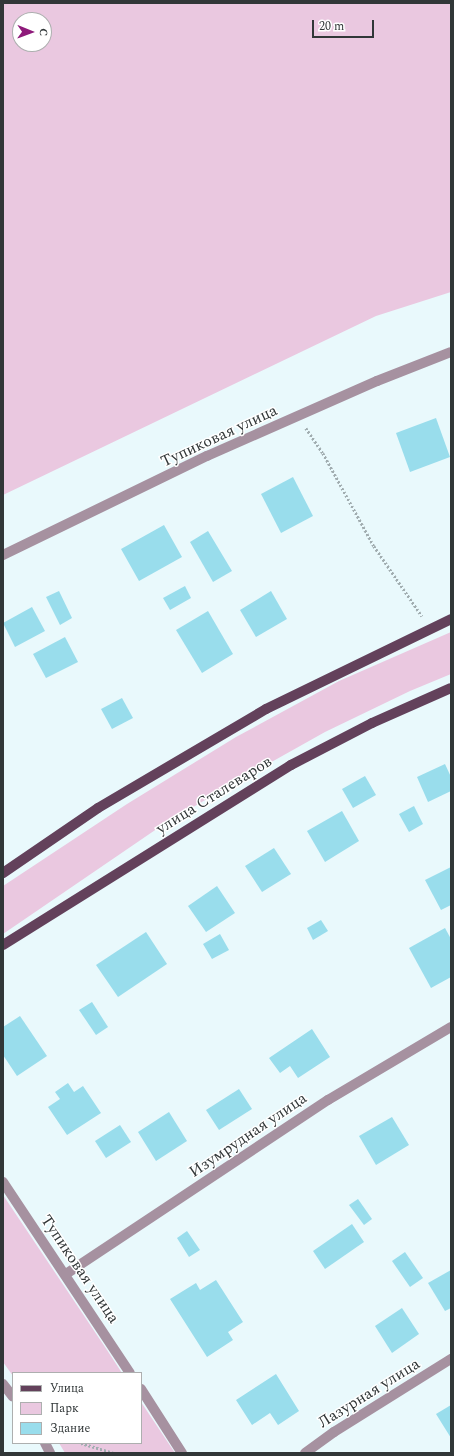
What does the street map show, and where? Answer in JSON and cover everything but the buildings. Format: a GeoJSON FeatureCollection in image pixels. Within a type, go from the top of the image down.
{"type":"FeatureCollection","features":[{"type":"Feature","properties":{"kind":"main road"},"geometry":{"type":"LineString","coordinates":[[3,873],[98,808],[266,709],[451,620]]}},
{"type":"Feature","properties":{"kind":"main road","name":"улица Сталеваров"},"geometry":{"type":"LineString","coordinates":[[3,945],[290,765],[372,722],[451,688]]}},
{"type":"Feature","properties":{"kind":"street","name":"Тупиковая улица"},"geometry":{"type":"LineString","coordinates":[[3,555],[207,456],[377,381],[451,352]]}},
{"type":"Feature","properties":{"kind":"street","name":"Изумрудная улица"},"geometry":{"type":"LineString","coordinates":[[66,1274],[328,1100],[451,1027]]}},
{"type":"Feature","properties":{"kind":"street","name":"Тупиковая улица"},"geometry":{"type":"LineString","coordinates":[[3,1182],[66,1274],[129,1372]]}},
{"type":"Feature","properties":{"kind":"street","name":"Лазурная улица"},"geometry":{"type":"LineString","coordinates":[[304,1453],[334,1432],[451,1360]]}},
{"type":"Feature","properties":{"kind":"street"},"geometry":{"type":"LineString","coordinates":[[3,1384],[12,1396]]}},
{"type":"Feature","properties":{"kind":"street"},"geometry":{"type":"LineString","coordinates":[[142,1391],[182,1453]]}},
{"type":"Feature","properties":{"kind":"street"},"geometry":{"type":"LineString","coordinates":[[46,1444],[50,1453]]}},
{"type":"Feature","properties":{"kind":"path"},"geometry":{"type":"LineString","coordinates":[[298,416],[323,453],[374,546],[431,629]]}},
{"type":"Feature","properties":{"kind":"path"},"geometry":{"type":"LineString","coordinates":[[84,1444],[114,1453]]}},
{"type":"Feature","properties":{"kind":"green space"},"geometry":{"type":"Polygon","coordinates":[[[3,3],[451,3],[451,292],[376,316],[3,495],[3,3]]]}},
{"type":"Feature","properties":{"kind":"green space"},"geometry":{"type":"Polygon","coordinates":[[[451,632],[451,674],[410,691],[325,732],[243,778],[164,824],[3,934],[3,886],[127,804],[236,737],[339,681],[451,632]]]}},
{"type":"Feature","properties":{"kind":"green space"},"geometry":{"type":"Polygon","coordinates":[[[3,1195],[121,1372],[12,1372],[12,1375],[3,1362],[3,1195]]]}},
{"type":"Feature","properties":{"kind":"green space"},"geometry":{"type":"Polygon","coordinates":[[[142,1404],[175,1453],[65,1453],[60,1444],[142,1444],[142,1404]]]}}]}
